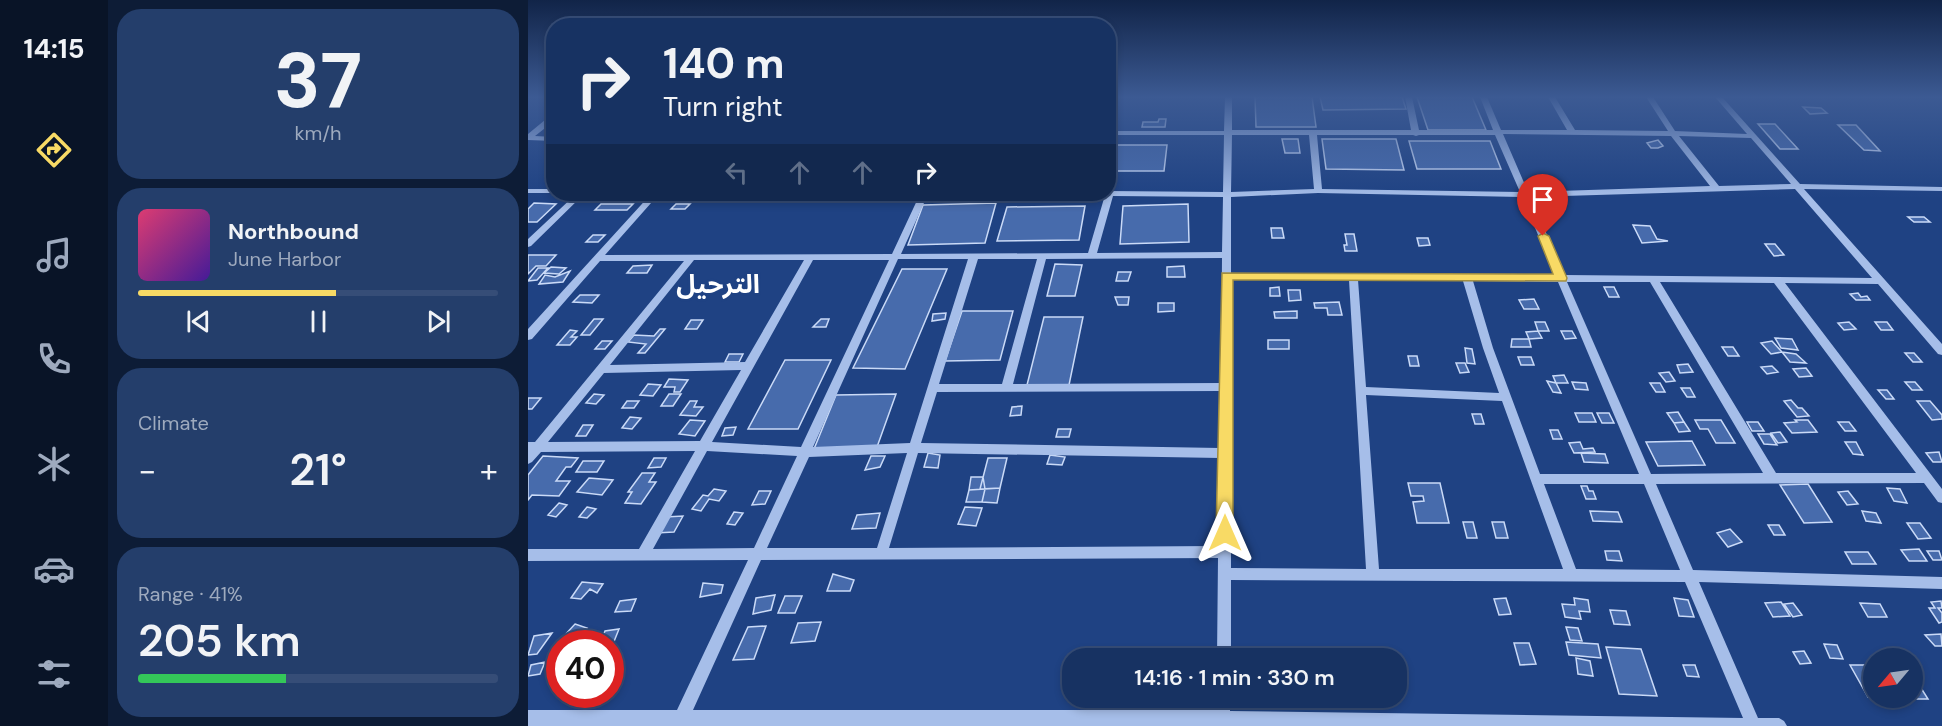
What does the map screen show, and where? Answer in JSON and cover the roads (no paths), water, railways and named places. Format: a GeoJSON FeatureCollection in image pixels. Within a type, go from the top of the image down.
{"type":"FeatureCollection","features":[{"type":"Feature","properties":{"kind":"street"},"geometry":{"type":"LineString","coordinates":[[1224,648],[1228,131]]}},
{"type":"Feature","properties":{"kind":"street"},"geometry":{"type":"LineString","coordinates":[[1497,131],[1754,725]]}},
{"type":"Feature","properties":{"kind":"street"},"geometry":{"type":"LineString","coordinates":[[1671,131],[1715,187]]}},
{"type":"Feature","properties":{"kind":"street"},"geometry":{"type":"LineString","coordinates":[[1749,131],[1942,351]]}},
{"type":"Feature","properties":{"kind":"street"},"geometry":{"type":"LineString","coordinates":[[1116,134],[1499,135],[1573,133],[1754,136]]}},
{"type":"Feature","properties":{"kind":"street"},"geometry":{"type":"LineString","coordinates":[[1313,134],[1318,191]]}},
{"type":"Feature","properties":{"kind":"street"},"geometry":{"type":"LineString","coordinates":[[528,138],[546,139]]}},
{"type":"Feature","properties":{"kind":"street"},"geometry":{"type":"LineString","coordinates":[[1116,193],[1227,195],[1318,191],[1525,195],[1715,187],[1942,189]]}},
{"type":"Feature","properties":{"kind":"street"},"geometry":{"type":"LineString","coordinates":[[528,191],[546,191]]}},
{"type":"Feature","properties":{"kind":"street"},"geometry":{"type":"LineString","coordinates":[[528,244],[573,201]]}},
{"type":"Feature","properties":{"kind":"street"},"geometry":{"type":"LineString","coordinates":[[530,332],[649,201]]}},
{"type":"Feature","properties":{"kind":"street"},"geometry":{"type":"LineString","coordinates":[[680,721],[921,201]]}},
{"type":"Feature","properties":{"kind":"street"},"geometry":{"type":"LineString","coordinates":[[1092,256],[1107,201]]}},
{"type":"Feature","properties":{"kind":"street"},"geometry":{"type":"LineString","coordinates":[[598,258],[1227,255]]}},
{"type":"Feature","properties":{"kind":"street"},"geometry":{"type":"LineString","coordinates":[[643,554],[810,256]]}},
{"type":"Feature","properties":{"kind":"street"},"geometry":{"type":"LineString","coordinates":[[881,554],[974,256]]}},
{"type":"Feature","properties":{"kind":"street"},"geometry":{"type":"LineString","coordinates":[[1006,389],[1042,256]]}},
{"type":"Feature","properties":{"kind":"street"},"geometry":{"type":"LineString","coordinates":[[528,459],[533,447],[601,369],[692,257]]}},
{"type":"Feature","properties":{"kind":"street"},"geometry":{"type":"LineString","coordinates":[[1227,276],[1880,280]]}},
{"type":"Feature","properties":{"kind":"street"},"geometry":{"type":"LineString","coordinates":[[1353,276],[1373,574]]}},
{"type":"Feature","properties":{"kind":"street"},"geometry":{"type":"LineString","coordinates":[[1467,277],[1506,397],[1572,576]]}},
{"type":"Feature","properties":{"kind":"street"},"geometry":{"type":"LineString","coordinates":[[1653,279],[1771,476]]}},
{"type":"Feature","properties":{"kind":"street"},"geometry":{"type":"LineString","coordinates":[[1777,280],[1942,498]]}},
{"type":"Feature","properties":{"kind":"street"},"geometry":{"type":"LineString","coordinates":[[601,369],[748,366]]}},
{"type":"Feature","properties":{"kind":"street"},"geometry":{"type":"LineString","coordinates":[[933,388],[1226,387]]}},
{"type":"Feature","properties":{"kind":"street"},"geometry":{"type":"LineString","coordinates":[[1361,391],[1506,397]]}},
{"type":"Feature","properties":{"kind":"street"},"geometry":{"type":"LineString","coordinates":[[533,447],[703,446],[803,452],[914,448],[1225,453]]}},
{"type":"Feature","properties":{"kind":"street"},"geometry":{"type":"LineString","coordinates":[[1536,479],[1771,476],[1927,478]]}},
{"type":"Feature","properties":{"kind":"street"},"geometry":{"type":"LineString","coordinates":[[528,555],[1225,552]]}},
{"type":"Feature","properties":{"kind":"street"},"geometry":{"type":"LineString","coordinates":[[1224,573],[1690,576],[1942,583]]}},
{"type":"Feature","properties":{"kind":"street"},"geometry":{"type":"LineString","coordinates":[[528,718],[680,721],[1779,726]]}},
{"type":"Feature","properties":{"kind":"district","name":"الترحيل"},"geometry":{"type":"Point","coordinates":[718,284]}}]}
